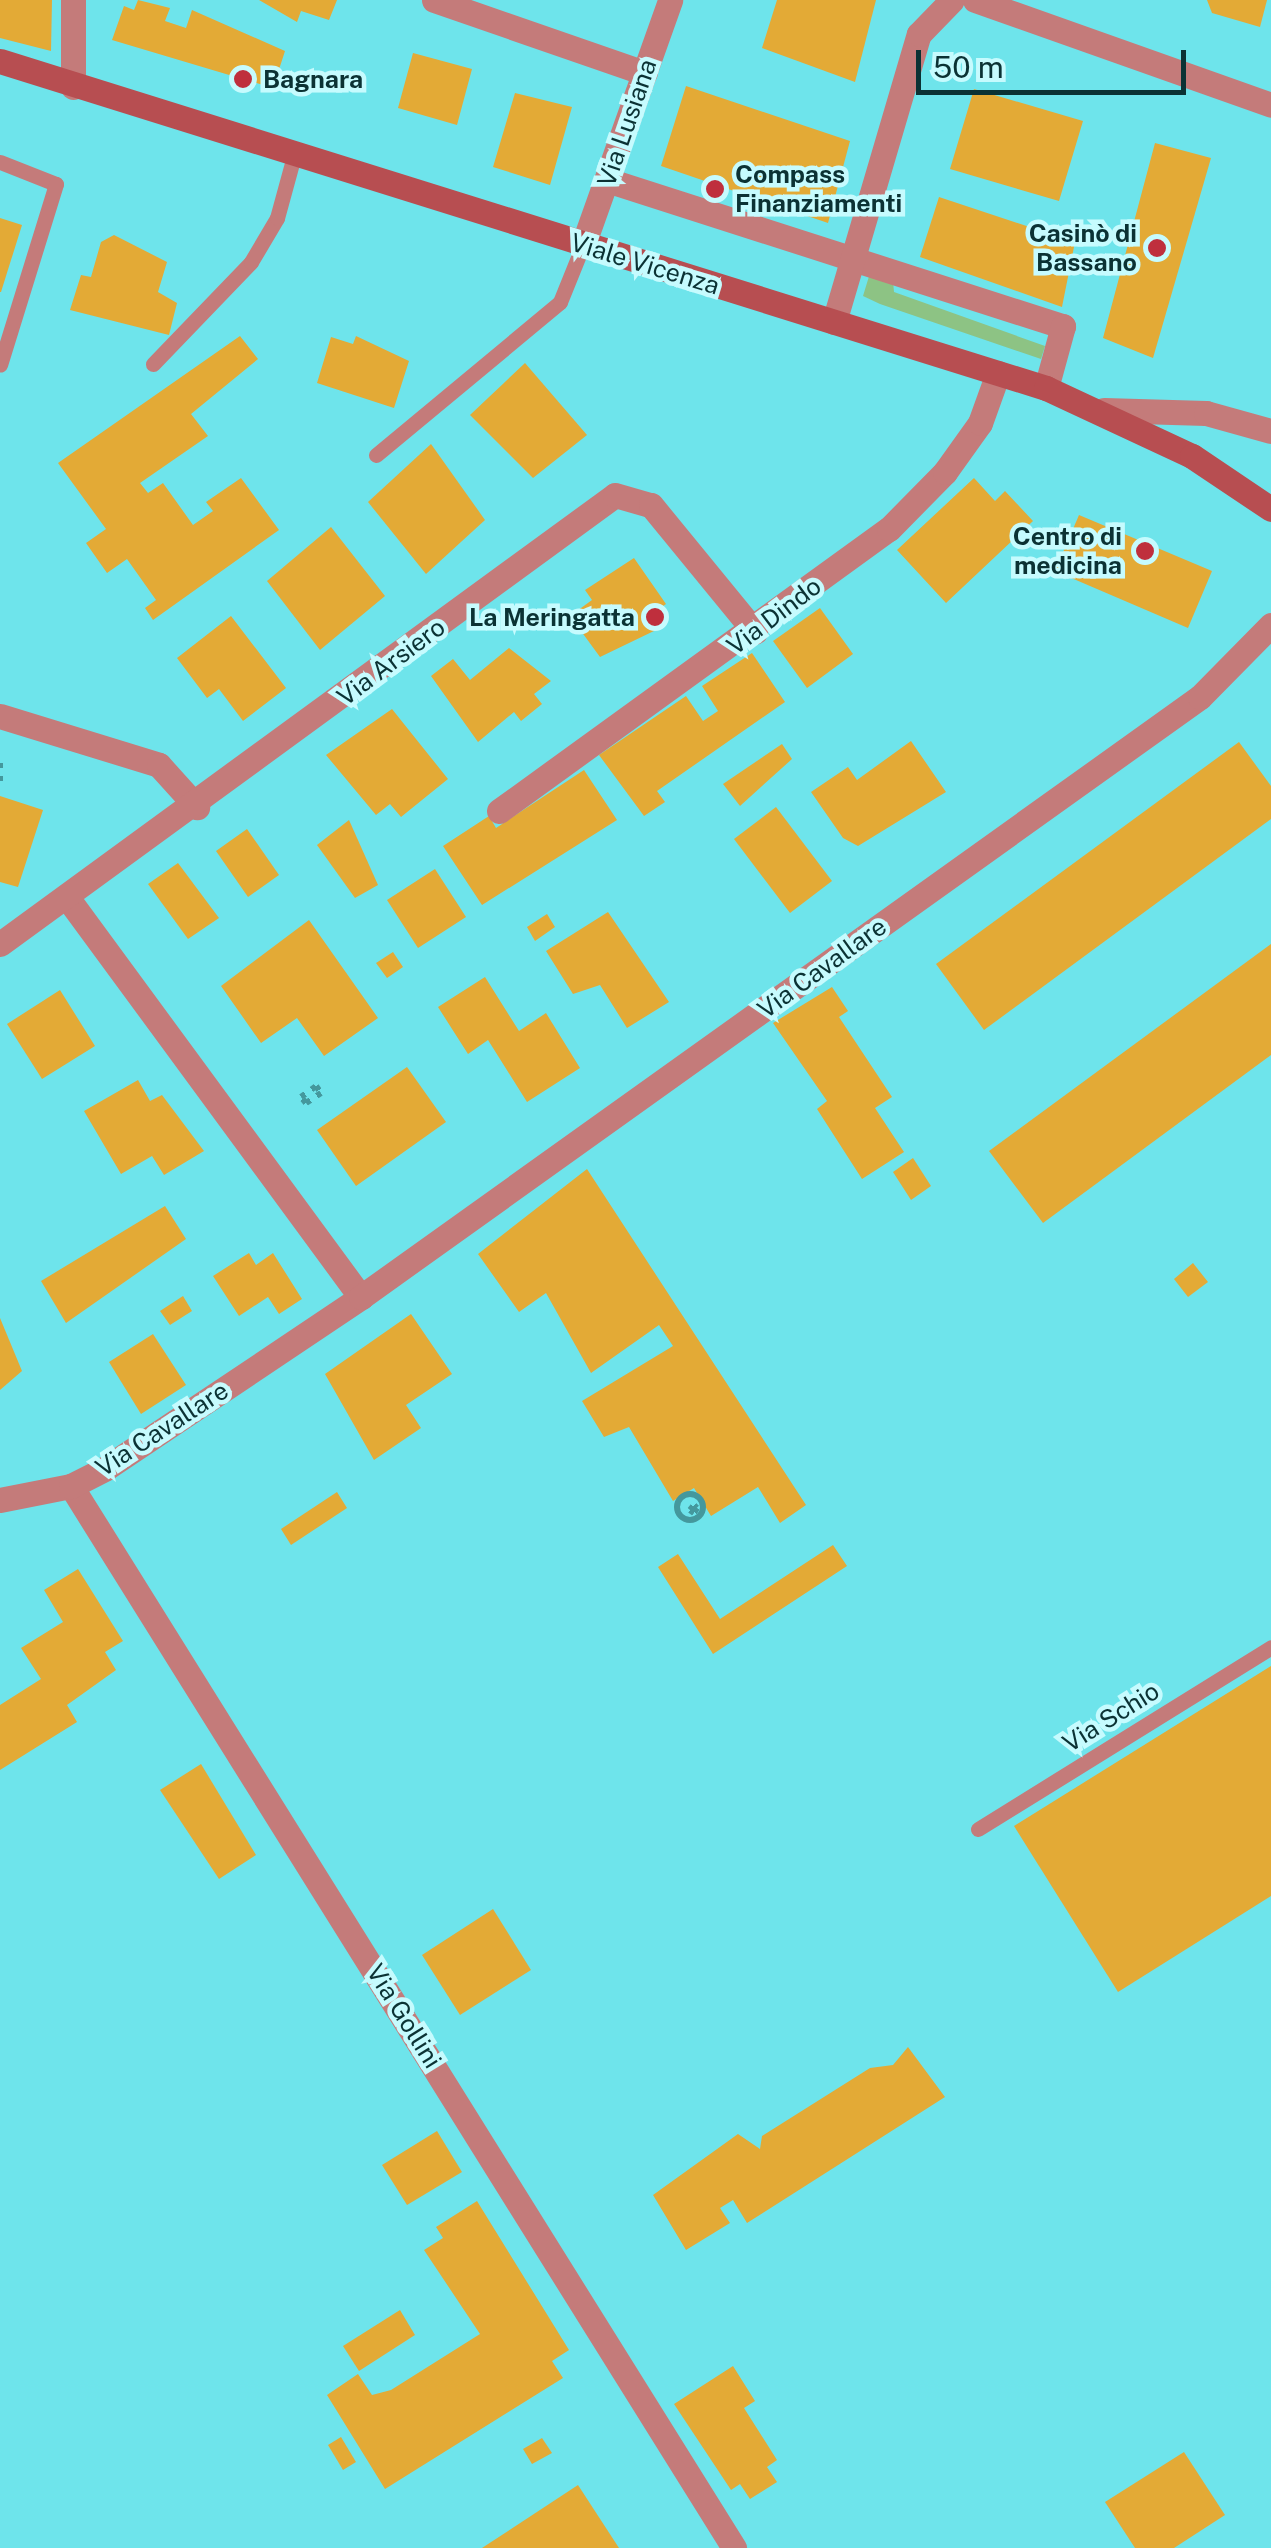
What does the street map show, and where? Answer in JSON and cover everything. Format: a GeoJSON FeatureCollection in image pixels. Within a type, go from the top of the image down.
{"type":"FeatureCollection","features":[{"type":"Feature","properties":{"kind":"main road","name":"Viale Vicenza"},"geometry":{"type":"LineString","coordinates":[[0,61],[73,88],[1046,388],[1104,410],[1271,509]]}},
{"type":"Feature","properties":{"kind":"street"},"geometry":{"type":"LineString","coordinates":[[73,88],[74,0]]}},
{"type":"Feature","properties":{"kind":"street"},"geometry":{"type":"LineString","coordinates":[[434,0],[645,73]]}},
{"type":"Feature","properties":{"kind":"street","name":"Via Lusiana"},"geometry":{"type":"LineString","coordinates":[[583,245],[670,0]]}},
{"type":"Feature","properties":{"kind":"street"},"geometry":{"type":"LineString","coordinates":[[834,322],[857,258],[919,34],[952,0]]}},
{"type":"Feature","properties":{"kind":"street"},"geometry":{"type":"LineString","coordinates":[[975,0],[1271,105]]}},
{"type":"Feature","properties":{"kind":"street"},"geometry":{"type":"LineString","coordinates":[[608,180],[1064,326],[1046,388]]}},
{"type":"Feature","properties":{"kind":"street","name":"Via Dindo"},"geometry":{"type":"LineString","coordinates":[[499,811],[755,632],[889,529],[946,472],[980,423],[998,373]]}},
{"type":"Feature","properties":{"kind":"street"},"geometry":{"type":"LineString","coordinates":[[1104,410],[1206,412],[1271,431]]}},
{"type":"Feature","properties":{"kind":"street","name":"Via Arsiero"},"geometry":{"type":"LineString","coordinates":[[0,944],[69,900],[615,495],[651,505],[755,632]]}},
{"type":"Feature","properties":{"kind":"street","name":"Via Cavallare"},"geometry":{"type":"LineString","coordinates":[[0,1500],[71,1486],[362,1297],[1200,698],[1271,625]]}},
{"type":"Feature","properties":{"kind":"street"},"geometry":{"type":"LineString","coordinates":[[0,716],[159,765],[196,807]]}},
{"type":"Feature","properties":{"kind":"street"},"geometry":{"type":"LineString","coordinates":[[69,900],[362,1297]]}},
{"type":"Feature","properties":{"kind":"street","name":"Via Gollini"},"geometry":{"type":"LineString","coordinates":[[71,1486],[734,2548]]}},
{"type":"Feature","properties":{"kind":"lane"},"geometry":{"type":"LineString","coordinates":[[153,364],[251,262],[277,218],[294,156]]}},
{"type":"Feature","properties":{"kind":"lane"},"geometry":{"type":"LineString","coordinates":[[0,162],[56,184],[0,365]]}},
{"type":"Feature","properties":{"kind":"lane"},"geometry":{"type":"LineString","coordinates":[[376,455],[560,302],[583,245]]}},
{"type":"Feature","properties":{"kind":"lane","name":"Via Schio"},"geometry":{"type":"LineString","coordinates":[[978,1829],[1271,1647]]}},
{"type":"Feature","properties":{"kind":"path"},"geometry":{"type":"LineString","coordinates":[[0,763],[0,782]]}},
{"type":"Feature","properties":{"kind":"path"},"geometry":{"type":"LineString","coordinates":[[686,1493],[704,1510],[691,1522],[688,1512],[673,1501],[686,1493]]}},
{"type":"Feature","properties":{"kind":"green space"},"geometry":{"type":"Polygon","coordinates":[[[870,273],[893,281],[894,292],[1045,346],[1041,359],[863,296],[870,273]]]}},
{"type":"Feature","properties":{"kind":"building"},"geometry":{"type":"Polygon","coordinates":[[[0,0],[52,0],[51,51],[0,38],[0,0]]]}},
{"type":"Feature","properties":{"kind":"building"},"geometry":{"type":"Polygon","coordinates":[[[138,0],[170,8],[165,21],[186,28],[192,10],[285,51],[273,88],[112,40],[124,6],[134,10],[138,0]]]}},
{"type":"Feature","properties":{"kind":"building"},"geometry":{"type":"Polygon","coordinates":[[[259,0],[337,0],[329,20],[301,11],[297,22],[259,0]]]}},
{"type":"Feature","properties":{"kind":"building"},"geometry":{"type":"Polygon","coordinates":[[[777,0],[876,0],[855,82],[762,48],[777,0]]]}},
{"type":"Feature","properties":{"kind":"building"},"geometry":{"type":"Polygon","coordinates":[[[1207,0],[1267,0],[1260,27],[1212,13],[1207,0]]]}},
{"type":"Feature","properties":{"kind":"building"},"geometry":{"type":"Polygon","coordinates":[[[413,53],[472,69],[457,125],[398,108],[413,53]]]}},
{"type":"Feature","properties":{"kind":"building"},"geometry":{"type":"Polygon","coordinates":[[[686,86],[850,141],[828,223],[661,166],[686,86]]]}},
{"type":"Feature","properties":{"kind":"building"},"geometry":{"type":"Polygon","coordinates":[[[974,89],[1083,121],[1059,201],[950,169],[974,89]]]}},
{"type":"Feature","properties":{"kind":"building"},"geometry":{"type":"Polygon","coordinates":[[[515,93],[572,107],[550,185],[493,167],[515,93]]]}},
{"type":"Feature","properties":{"kind":"building","name":"Casinò di Bassano"},"geometry":{"type":"Polygon","coordinates":[[[1155,143],[1211,158],[1153,358],[1103,338],[1155,143]]]}},
{"type":"Feature","properties":{"kind":"building"},"geometry":{"type":"Polygon","coordinates":[[[939,197],[1075,242],[1062,307],[920,257],[939,197]]]}},
{"type":"Feature","properties":{"kind":"building"},"geometry":{"type":"Polygon","coordinates":[[[0,218],[22,225],[1,292],[0,292],[0,218]]]}},
{"type":"Feature","properties":{"kind":"building"},"geometry":{"type":"Polygon","coordinates":[[[114,235],[167,262],[158,292],[177,303],[169,335],[70,310],[81,275],[91,277],[101,242],[114,235]]]}},
{"type":"Feature","properties":{"kind":"building"},"geometry":{"type":"Polygon","coordinates":[[[240,336],[258,359],[191,414],[208,436],[140,483],[148,493],[163,483],[193,525],[213,511],[206,502],[241,478],[279,530],[153,620],[145,608],[156,600],[127,559],[107,573],[86,543],[106,529],[58,463],[240,336]]]}},
{"type":"Feature","properties":{"kind":"building"},"geometry":{"type":"Polygon","coordinates":[[[356,336],[409,361],[394,408],[317,383],[331,337],[353,344],[356,336]]]}},
{"type":"Feature","properties":{"kind":"building"},"geometry":{"type":"Polygon","coordinates":[[[525,363],[587,435],[533,478],[470,415],[525,363]]]}},
{"type":"Feature","properties":{"kind":"building"},"geometry":{"type":"Polygon","coordinates":[[[431,444],[485,520],[426,574],[368,502],[431,444]]]}},
{"type":"Feature","properties":{"kind":"building"},"geometry":{"type":"Polygon","coordinates":[[[974,478],[995,501],[1005,491],[1033,521],[946,603],[897,550],[974,478]]]}},
{"type":"Feature","properties":{"kind":"building"},"geometry":{"type":"Polygon","coordinates":[[[1079,515],[1212,571],[1188,628],[1055,571],[1079,515]]]}},
{"type":"Feature","properties":{"kind":"building"},"geometry":{"type":"Polygon","coordinates":[[[331,527],[385,596],[320,650],[267,581],[331,527]]]}},
{"type":"Feature","properties":{"kind":"building"},"geometry":{"type":"Polygon","coordinates":[[[634,558],[666,604],[647,617],[656,630],[600,657],[570,616],[592,600],[585,590],[634,558]]]}},
{"type":"Feature","properties":{"kind":"building"},"geometry":{"type":"Polygon","coordinates":[[[820,608],[853,654],[807,688],[773,641],[820,608]]]}},
{"type":"Feature","properties":{"kind":"building"},"geometry":{"type":"Polygon","coordinates":[[[231,616],[286,688],[243,721],[219,689],[207,698],[177,658],[231,616]]]}},
{"type":"Feature","properties":{"kind":"building"},"geometry":{"type":"Polygon","coordinates":[[[509,648],[551,681],[534,694],[542,704],[521,721],[514,712],[478,742],[431,676],[453,659],[470,680],[509,648]]]}},
{"type":"Feature","properties":{"kind":"building"},"geometry":{"type":"Polygon","coordinates":[[[752,653],[785,702],[657,791],[665,802],[644,816],[599,755],[686,696],[703,721],[718,711],[702,686],[752,653]]]}},
{"type":"Feature","properties":{"kind":"building"},"geometry":{"type":"Polygon","coordinates":[[[392,709],[448,779],[401,817],[390,804],[376,815],[326,755],[392,709]]]}},
{"type":"Feature","properties":{"kind":"building"},"geometry":{"type":"Polygon","coordinates":[[[911,741],[946,792],[858,846],[843,838],[811,792],[848,767],[857,780],[911,741]]]}},
{"type":"Feature","properties":{"kind":"building"},"geometry":{"type":"Polygon","coordinates":[[[1239,742],[1271,786],[1271,819],[984,1030],[936,964],[1239,742]]]}},
{"type":"Feature","properties":{"kind":"building"},"geometry":{"type":"Polygon","coordinates":[[[782,744],[792,759],[740,806],[723,784],[782,744]]]}},
{"type":"Feature","properties":{"kind":"building"},"geometry":{"type":"Polygon","coordinates":[[[584,770],[617,820],[482,905],[443,846],[489,816],[496,828],[584,770]]]}},
{"type":"Feature","properties":{"kind":"building"},"geometry":{"type":"Polygon","coordinates":[[[0,796],[43,810],[18,887],[0,882],[0,796]]]}},
{"type":"Feature","properties":{"kind":"building"},"geometry":{"type":"Polygon","coordinates":[[[776,807],[832,881],[790,913],[734,839],[776,807]]]}},
{"type":"Feature","properties":{"kind":"building"},"geometry":{"type":"Polygon","coordinates":[[[349,820],[378,885],[355,898],[317,845],[349,820]]]}},
{"type":"Feature","properties":{"kind":"building"},"geometry":{"type":"Polygon","coordinates":[[[247,829],[279,875],[248,897],[216,851],[247,829]]]}},
{"type":"Feature","properties":{"kind":"building"},"geometry":{"type":"Polygon","coordinates":[[[178,863],[219,918],[188,939],[148,884],[178,863]]]}},
{"type":"Feature","properties":{"kind":"building"},"geometry":{"type":"Polygon","coordinates":[[[435,869],[466,917],[418,948],[387,900],[435,869]]]}},
{"type":"Feature","properties":{"kind":"building"},"geometry":{"type":"Polygon","coordinates":[[[608,912],[669,1002],[627,1028],[600,985],[573,994],[546,951],[608,912]]]}},
{"type":"Feature","properties":{"kind":"building"},"geometry":{"type":"Polygon","coordinates":[[[547,914],[555,927],[535,941],[527,927],[547,914]]]}},
{"type":"Feature","properties":{"kind":"building"},"geometry":{"type":"Polygon","coordinates":[[[309,920],[378,1018],[324,1056],[297,1018],[261,1043],[221,986],[309,920]]]}},
{"type":"Feature","properties":{"kind":"building"},"geometry":{"type":"Polygon","coordinates":[[[1271,944],[1271,1055],[1043,1223],[989,1151],[1271,944]]]}},
{"type":"Feature","properties":{"kind":"building"},"geometry":{"type":"Polygon","coordinates":[[[393,952],[403,967],[387,978],[376,963],[393,952]]]}},
{"type":"Feature","properties":{"kind":"building"},"geometry":{"type":"Polygon","coordinates":[[[485,977],[519,1031],[546,1013],[580,1068],[527,1102],[488,1040],[468,1054],[438,1007],[485,977]]]}},
{"type":"Feature","properties":{"kind":"building"},"geometry":{"type":"Polygon","coordinates":[[[832,987],[848,1011],[839,1017],[892,1097],[875,1108],[904,1152],[862,1179],[817,1109],[827,1101],[773,1023],[832,987]]]}},
{"type":"Feature","properties":{"kind":"building"},"geometry":{"type":"Polygon","coordinates":[[[60,990],[95,1046],[42,1079],[7,1024],[60,990]]]}},
{"type":"Feature","properties":{"kind":"building"},"geometry":{"type":"Polygon","coordinates":[[[407,1067],[446,1122],[356,1186],[317,1130],[407,1067]]]}},
{"type":"Feature","properties":{"kind":"building"},"geometry":{"type":"Polygon","coordinates":[[[138,1080],[150,1101],[162,1095],[204,1151],[164,1175],[152,1156],[121,1174],[84,1111],[138,1080]]]}},
{"type":"Feature","properties":{"kind":"building"},"geometry":{"type":"Polygon","coordinates":[[[913,1158],[931,1186],[911,1200],[893,1172],[913,1158]]]}},
{"type":"Feature","properties":{"kind":"building"},"geometry":{"type":"Polygon","coordinates":[[[587,1169],[806,1505],[780,1523],[758,1487],[711,1516],[694,1488],[673,1501],[629,1427],[604,1437],[582,1401],[673,1346],[659,1325],[591,1373],[546,1293],[519,1312],[478,1254],[587,1169]]]}},
{"type":"Feature","properties":{"kind":"building"},"geometry":{"type":"Polygon","coordinates":[[[165,1206],[186,1239],[66,1323],[41,1281],[165,1206]]]}},
{"type":"Feature","properties":{"kind":"building"},"geometry":{"type":"Polygon","coordinates":[[[249,1253],[256,1265],[273,1253],[302,1299],[279,1314],[268,1297],[239,1316],[213,1276],[249,1253]]]}},
{"type":"Feature","properties":{"kind":"building"},"geometry":{"type":"Polygon","coordinates":[[[1193,1263],[1208,1282],[1188,1297],[1174,1279],[1193,1263]]]}},
{"type":"Feature","properties":{"kind":"building"},"geometry":{"type":"Polygon","coordinates":[[[183,1296],[192,1311],[170,1325],[160,1311],[183,1296]]]}},
{"type":"Feature","properties":{"kind":"building"},"geometry":{"type":"Polygon","coordinates":[[[411,1314],[452,1374],[406,1405],[421,1428],[374,1460],[325,1374],[411,1314]]]}},
{"type":"Feature","properties":{"kind":"building"},"geometry":{"type":"Polygon","coordinates":[[[0,1318],[22,1371],[0,1390],[0,1318]]]}},
{"type":"Feature","properties":{"kind":"building"},"geometry":{"type":"Polygon","coordinates":[[[153,1334],[186,1385],[141,1414],[109,1362],[153,1334]]]}},
{"type":"Feature","properties":{"kind":"building"},"geometry":{"type":"Polygon","coordinates":[[[337,1492],[347,1508],[291,1545],[281,1529],[337,1492]]]}},
{"type":"Feature","properties":{"kind":"building"},"geometry":{"type":"Polygon","coordinates":[[[833,1545],[847,1566],[713,1654],[658,1567],[678,1554],[720,1619],[833,1545]]]}},
{"type":"Feature","properties":{"kind":"building"},"geometry":{"type":"Polygon","coordinates":[[[78,1569],[123,1641],[105,1652],[116,1670],[67,1705],[77,1722],[0,1770],[0,1705],[41,1679],[21,1648],[63,1622],[44,1590],[78,1569]]]}},
{"type":"Feature","properties":{"kind":"building"},"geometry":{"type":"Polygon","coordinates":[[[1271,1666],[1271,1896],[1118,1992],[1014,1826],[1271,1666]]]}},
{"type":"Feature","properties":{"kind":"building"},"geometry":{"type":"Polygon","coordinates":[[[201,1764],[256,1855],[219,1879],[160,1790],[201,1764]]]}},
{"type":"Feature","properties":{"kind":"building"},"geometry":{"type":"Polygon","coordinates":[[[493,1909],[531,1970],[460,2015],[422,1955],[493,1909]]]}},
{"type":"Feature","properties":{"kind":"building"},"geometry":{"type":"Polygon","coordinates":[[[908,2047],[945,2097],[747,2223],[733,2200],[720,2208],[730,2223],[686,2250],[653,2195],[738,2134],[760,2149],[762,2136],[870,2068],[893,2065],[908,2047]]]}},
{"type":"Feature","properties":{"kind":"building"},"geometry":{"type":"Polygon","coordinates":[[[437,2131],[462,2172],[407,2205],[382,2165],[437,2131]]]}},
{"type":"Feature","properties":{"kind":"building"},"geometry":{"type":"Polygon","coordinates":[[[477,2201],[569,2350],[552,2361],[563,2378],[385,2489],[327,2395],[358,2374],[372,2395],[391,2390],[480,2334],[424,2250],[443,2238],[436,2227],[477,2201]]]}},
{"type":"Feature","properties":{"kind":"building"},"geometry":{"type":"Polygon","coordinates":[[[400,2310],[415,2335],[359,2371],[343,2346],[400,2310]]]}},
{"type":"Feature","properties":{"kind":"building"},"geometry":{"type":"Polygon","coordinates":[[[733,2366],[755,2401],[744,2408],[777,2460],[767,2467],[777,2482],[750,2499],[740,2484],[731,2490],[674,2404],[733,2366]]]}},
{"type":"Feature","properties":{"kind":"building"},"geometry":{"type":"Polygon","coordinates":[[[341,2437],[356,2462],[343,2470],[328,2445],[341,2437]]]}},
{"type":"Feature","properties":{"kind":"building"},"geometry":{"type":"Polygon","coordinates":[[[542,2438],[552,2453],[532,2464],[523,2449],[542,2438]]]}},
{"type":"Feature","properties":{"kind":"building"},"geometry":{"type":"Polygon","coordinates":[[[1184,2452],[1225,2515],[1174,2548],[1135,2548],[1105,2502],[1184,2452]]]}},
{"type":"Feature","properties":{"kind":"building"},"geometry":{"type":"Polygon","coordinates":[[[578,2485],[619,2548],[482,2548],[578,2485]]]}},
{"type":"Feature","properties":{"kind":"place","name":"Bagnara"},"geometry":{"type":"Point","coordinates":[243,79]}},
{"type":"Feature","properties":{"kind":"place","name":"Compass Finanziamenti"},"geometry":{"type":"Point","coordinates":[715,189]}},
{"type":"Feature","properties":{"kind":"place","name":"Casinò di Bassano"},"geometry":{"type":"Point","coordinates":[1157,248]}},
{"type":"Feature","properties":{"kind":"place","name":"Centro di medicina"},"geometry":{"type":"Point","coordinates":[1145,551]}},
{"type":"Feature","properties":{"kind":"place","name":"La Meringatta"},"geometry":{"type":"Point","coordinates":[655,617]}}]}
